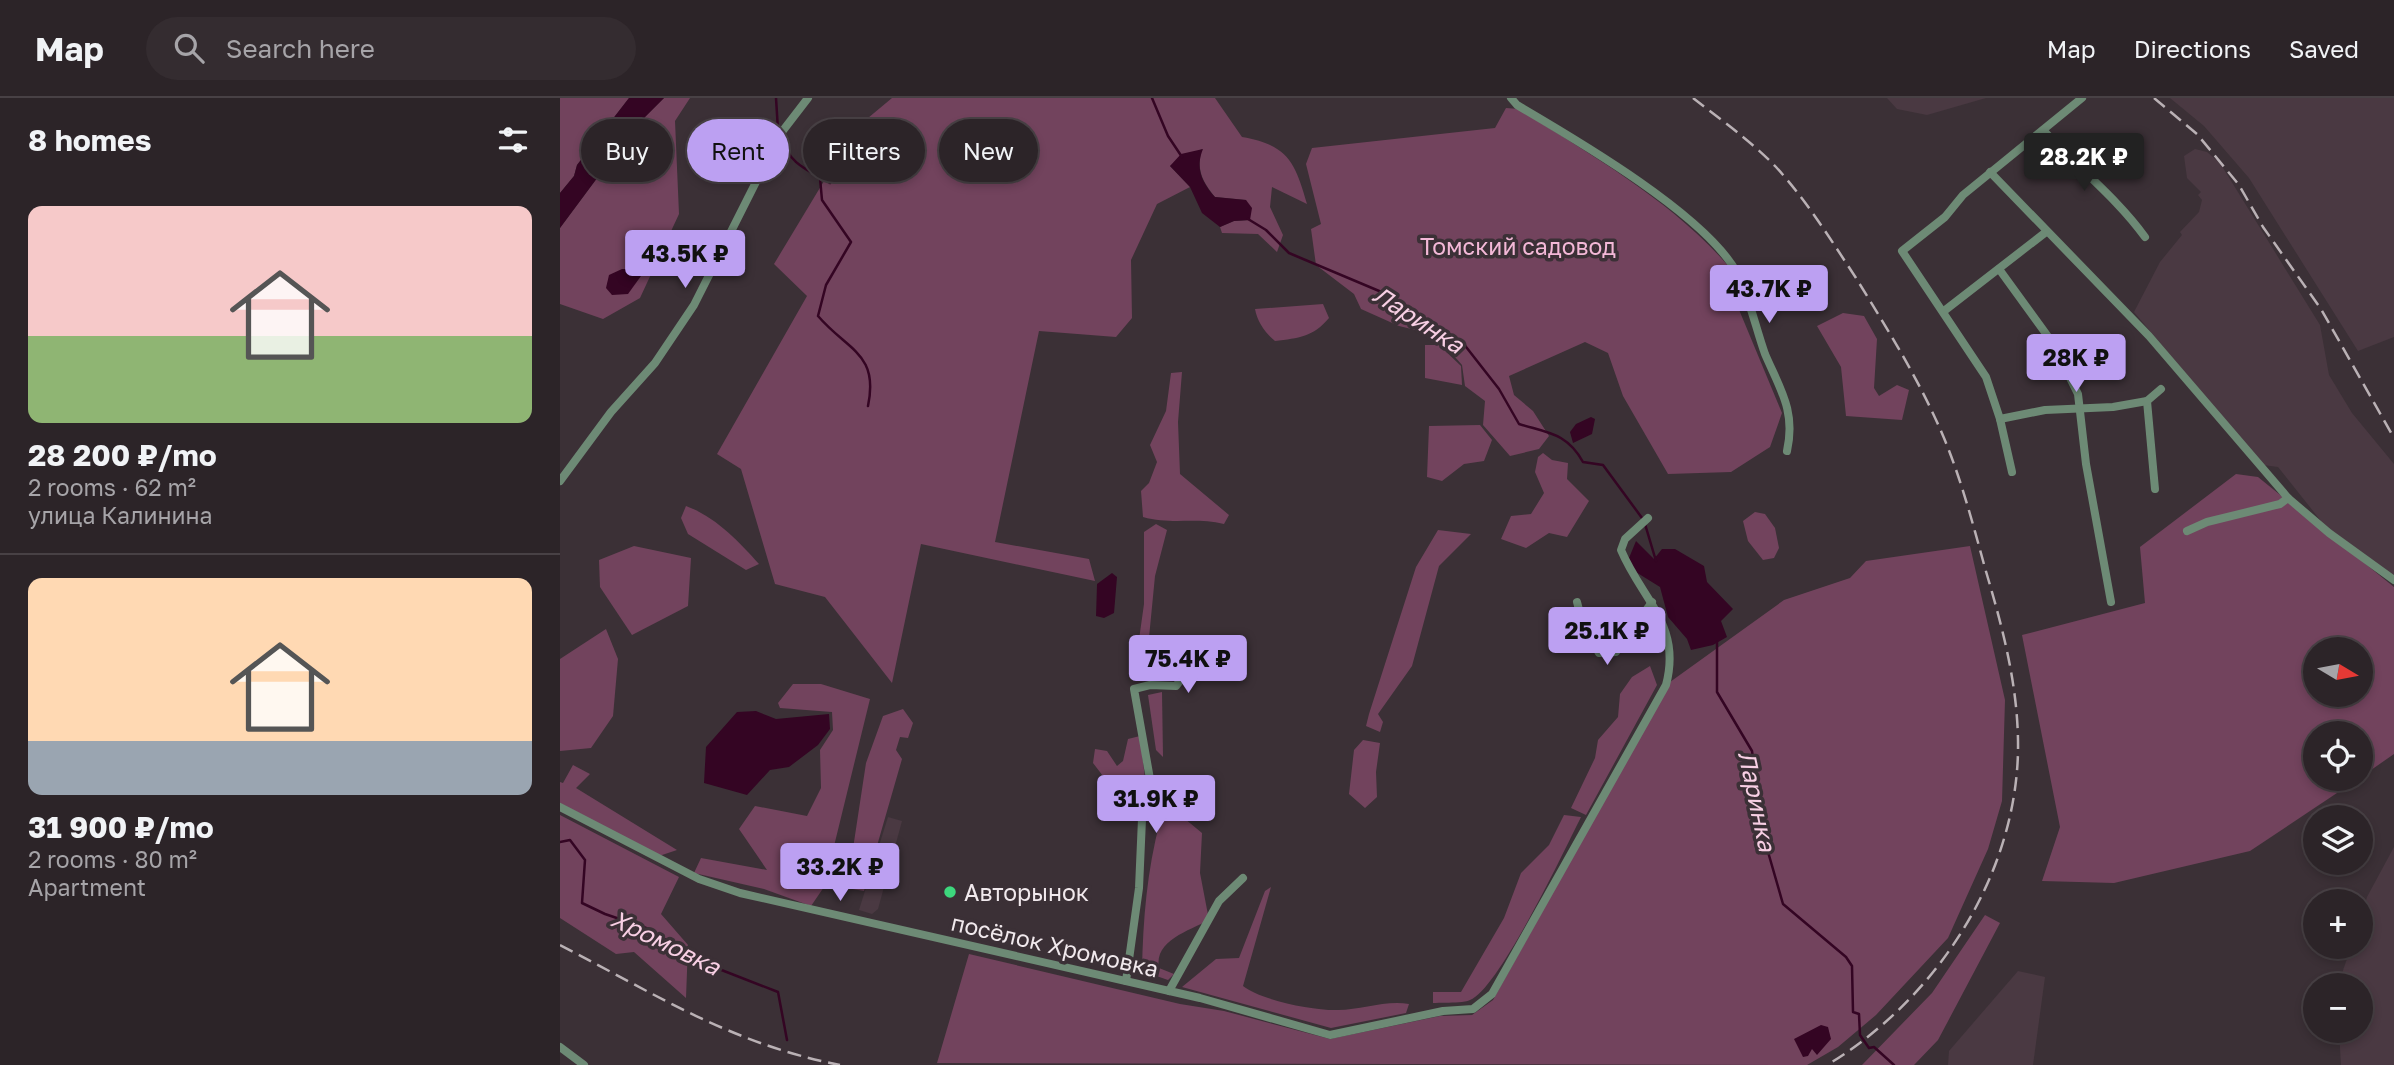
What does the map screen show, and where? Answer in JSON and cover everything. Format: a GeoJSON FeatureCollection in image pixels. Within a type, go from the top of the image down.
{"type":"FeatureCollection","features":[{"type":"Feature","properties":{"kind":"street"},"geometry":{"type":"LineString","coordinates":[[560,481],[611,412],[655,363],[694,305],[758,178],[768,150],[808,98]]}},
{"type":"Feature","properties":{"kind":"street"},"geometry":{"type":"LineString","coordinates":[[1511,98],[1517,105],[1631,177],[1690,221],[1737,273],[1758,336],[1783,391],[1792,430],[1787,451]]}},
{"type":"Feature","properties":{"kind":"street"},"geometry":{"type":"LineString","coordinates":[[2012,472],[2000,419],[1986,377],[1902,251],[1945,217],[1963,195],[1990,172],[2082,98]]}},
{"type":"Feature","properties":{"kind":"street"},"geometry":{"type":"LineString","coordinates":[[2044,131],[2080,170],[2130,215],[2145,237]]}},
{"type":"Feature","properties":{"kind":"street"},"geometry":{"type":"LineString","coordinates":[[1990,172],[2149,336],[2288,498],[2329,533],[2394,580]]}},
{"type":"Feature","properties":{"kind":"street"},"geometry":{"type":"LineString","coordinates":[[1944,311],[2046,232]]}},
{"type":"Feature","properties":{"kind":"street"},"geometry":{"type":"LineString","coordinates":[[1998,269],[2033,314],[2069,370],[2082,408],[2086,464],[2111,602]]}},
{"type":"Feature","properties":{"kind":"street"},"geometry":{"type":"LineString","coordinates":[[2000,419],[2147,401],[2161,389]]}},
{"type":"Feature","properties":{"kind":"street"},"geometry":{"type":"LineString","coordinates":[[2147,401],[2155,489]]}},
{"type":"Feature","properties":{"kind":"street"},"geometry":{"type":"LineString","coordinates":[[2187,531],[2207,522],[2280,503],[2288,498]]}},
{"type":"Feature","properties":{"kind":"street"},"geometry":{"type":"LineString","coordinates":[[1577,602],[1582,621],[1599,653],[1616,652],[1652,602],[1633,579],[1621,550],[1625,539],[1648,518]]}},
{"type":"Feature","properties":{"kind":"street","name":"посёлок Хромовка"},"geometry":{"type":"LineString","coordinates":[[560,807],[699,879],[740,893],[1169,991],[1329,1035],[1443,1011],[1474,1009],[1492,994],[1666,685],[1672,662],[1668,638],[1652,602]]}},
{"type":"Feature","properties":{"kind":"street"},"geometry":{"type":"LineString","coordinates":[[1126,981],[1139,888],[1142,819],[1150,779],[1134,690],[1150,685],[1176,686],[1208,644]]}},
{"type":"Feature","properties":{"kind":"street"},"geometry":{"type":"LineString","coordinates":[[1169,991],[1219,901],[1243,878]]}},
{"type":"Feature","properties":{"kind":"street"},"geometry":{"type":"LineString","coordinates":[[560,1047],[584,1065]]}},
{"type":"Feature","properties":{"kind":"shaded area"},"geometry":{"type":"Polygon","coordinates":[[[629,98],[664,98],[643,119],[613,119],[629,98]]]}},
{"type":"Feature","properties":{"kind":"shaded area"},"geometry":{"type":"Polygon","coordinates":[[[1887,98],[1986,98],[1927,115],[1897,109],[1887,98]]]}},
{"type":"Feature","properties":{"kind":"shaded area"},"geometry":{"type":"Polygon","coordinates":[[[2170,98],[2394,98],[2394,337],[2358,351],[2249,178],[2204,126],[2170,98]]]}},
{"type":"Feature","properties":{"kind":"shaded area"},"geometry":{"type":"Polygon","coordinates":[[[1203,149],[1200,169],[1207,186],[1215,197],[1246,200],[1252,208],[1250,220],[1234,221],[1220,227],[1202,213],[1190,187],[1170,166],[1181,154],[1203,149]]]}},
{"type":"Feature","properties":{"kind":"shaded area"},"geometry":{"type":"Polygon","coordinates":[[[2195,149],[2207,152],[2220,163],[2320,325],[2329,375],[2352,413],[2394,464],[2394,575],[2325,526],[2278,467],[2263,465],[2134,312],[2160,262],[2182,235],[2180,232],[2199,212],[2202,200],[2198,195],[2201,192],[2187,178],[2184,156],[2195,149]]]}},
{"type":"Feature","properties":{"kind":"shaded area"},"geometry":{"type":"Polygon","coordinates":[[[581,160],[581,182],[594,182],[560,228],[560,193],[574,176],[581,160]]]}},
{"type":"Feature","properties":{"kind":"shaded area"},"geometry":{"type":"Polygon","coordinates":[[[622,269],[639,269],[641,276],[628,294],[612,295],[606,288],[609,275],[622,269]]]}},
{"type":"Feature","properties":{"kind":"shaded area"},"geometry":{"type":"Polygon","coordinates":[[[1591,417],[1595,419],[1592,434],[1573,443],[1570,432],[1576,424],[1591,417]]]}},
{"type":"Feature","properties":{"kind":"shaded area"},"geometry":{"type":"Polygon","coordinates":[[[1636,541],[1654,559],[1662,549],[1675,549],[1704,566],[1707,582],[1733,609],[1721,621],[1727,637],[1713,645],[1691,650],[1687,639],[1668,617],[1660,587],[1631,569],[1629,558],[1636,541]]]}},
{"type":"Feature","properties":{"kind":"shaded area"},"geometry":{"type":"Polygon","coordinates":[[[1112,573],[1117,577],[1114,613],[1104,618],[1096,616],[1097,584],[1112,573]]]}},
{"type":"Feature","properties":{"kind":"shaded area"},"geometry":{"type":"Polygon","coordinates":[[[756,711],[776,719],[829,714],[830,729],[818,745],[789,767],[770,770],[747,795],[704,783],[706,747],[737,712],[756,711]]]}},
{"type":"Feature","properties":{"kind":"shaded area"},"geometry":{"type":"Polygon","coordinates":[[[888,817],[902,821],[878,909],[872,914],[859,910],[888,817]]]}},
{"type":"Feature","properties":{"kind":"shaded area"},"geometry":{"type":"Polygon","coordinates":[[[2394,847],[2394,1065],[2341,1065],[2340,1043],[2373,1043],[2373,973],[2342,973],[2347,959],[2373,959],[2371,889],[2394,847]]]}},
{"type":"Feature","properties":{"kind":"shaded area"},"geometry":{"type":"Polygon","coordinates":[[[2018,971],[2045,977],[2033,1065],[1948,1065],[1949,1051],[2018,971]]]}},
{"type":"Feature","properties":{"kind":"shaded area"},"geometry":{"type":"Polygon","coordinates":[[[1821,1025],[1828,1027],[1831,1039],[1817,1055],[1812,1049],[1808,1056],[1803,1057],[1794,1039],[1821,1025]]]}},
{"type":"Feature","properties":{"kind":"green space"},"geometry":{"type":"Polygon","coordinates":[[[560,98],[629,98],[613,119],[581,119],[581,160],[574,176],[560,193],[560,98]]]}},
{"type":"Feature","properties":{"kind":"green space"},"geometry":{"type":"Polygon","coordinates":[[[664,98],[690,98],[675,121],[679,214],[640,298],[603,319],[560,304],[560,228],[594,182],[673,182],[673,119],[643,119],[664,98]]]}},
{"type":"Feature","properties":{"kind":"green space"},"geometry":{"type":"Polygon","coordinates":[[[892,98],[1215,98],[1242,137],[1270,145],[1287,158],[1298,177],[1307,204],[1272,187],[1270,207],[1283,235],[1277,252],[1258,234],[1222,233],[1220,227],[1234,221],[1250,220],[1246,200],[1215,197],[1201,174],[1202,149],[1170,166],[1190,187],[1157,204],[1131,260],[1132,318],[1116,337],[1039,331],[995,542],[1089,559],[1095,581],[921,544],[892,683],[825,597],[775,584],[741,469],[717,454],[807,296],[774,264],[823,182],[925,182],[925,119],[867,119],[892,98]]]}},
{"type":"Feature","properties":{"kind":"green space","name":"Томский садовод"},"geometry":{"type":"Polygon","coordinates":[[[1506,108],[1519,109],[1634,183],[1687,225],[1735,274],[1735,300],[1782,413],[1770,447],[1731,472],[1668,474],[1623,396],[1608,353],[1585,342],[1509,376],[1514,395],[1533,411],[1549,436],[1539,449],[1510,456],[1483,425],[1485,401],[1465,386],[1462,365],[1436,335],[1399,326],[1361,309],[1354,294],[1316,265],[1311,229],[1321,224],[1306,164],[1312,148],[1495,128],[1506,108]]]}},
{"type":"Feature","properties":{"kind":"green space"},"geometry":{"type":"Polygon","coordinates":[[[1323,304],[1329,318],[1317,329],[1298,337],[1275,341],[1262,327],[1255,309],[1323,304]]]}},
{"type":"Feature","properties":{"kind":"green space"},"geometry":{"type":"Polygon","coordinates":[[[1843,313],[1864,316],[1877,339],[1874,388],[1879,396],[1897,385],[1909,390],[1902,420],[1846,416],[1841,367],[1817,326],[1843,313]]]}},
{"type":"Feature","properties":{"kind":"green space"},"geometry":{"type":"Polygon","coordinates":[[[1425,345],[1439,345],[1461,366],[1462,385],[1425,378],[1425,345]]]}},
{"type":"Feature","properties":{"kind":"green space"},"geometry":{"type":"Polygon","coordinates":[[[1182,372],[1178,422],[1180,474],[1229,515],[1224,524],[1143,517],[1141,491],[1149,483],[1157,462],[1150,445],[1166,411],[1171,373],[1182,372]]]}},
{"type":"Feature","properties":{"kind":"green space"},"geometry":{"type":"Polygon","coordinates":[[[1480,425],[1492,440],[1484,461],[1464,464],[1442,481],[1427,477],[1429,426],[1480,425]]]}},
{"type":"Feature","properties":{"kind":"green space"},"geometry":{"type":"Polygon","coordinates":[[[1543,453],[1552,460],[1568,463],[1567,479],[1589,501],[1567,537],[1549,533],[1526,548],[1501,539],[1511,516],[1531,514],[1544,493],[1535,472],[1538,457],[1543,453]]]}},
{"type":"Feature","properties":{"kind":"green space"},"geometry":{"type":"Polygon","coordinates":[[[2236,474],[2258,477],[2394,587],[2394,754],[2373,769],[2373,721],[2303,721],[2303,791],[2340,791],[2319,805],[2303,805],[2303,816],[2250,851],[2114,883],[2042,881],[2060,827],[2022,635],[2145,603],[2140,547],[2236,474]]]}},
{"type":"Feature","properties":{"kind":"green space"},"geometry":{"type":"Polygon","coordinates":[[[686,506],[717,523],[759,564],[746,570],[688,534],[681,518],[686,506]]]}},
{"type":"Feature","properties":{"kind":"green space"},"geometry":{"type":"Polygon","coordinates":[[[1755,512],[1765,514],[1775,528],[1779,548],[1774,558],[1763,560],[1748,541],[1743,521],[1755,512]]]}},
{"type":"Feature","properties":{"kind":"green space"},"geometry":{"type":"Polygon","coordinates":[[[1156,524],[1167,530],[1155,576],[1147,658],[1141,669],[1136,661],[1144,604],[1144,532],[1156,524]]]}},
{"type":"Feature","properties":{"kind":"green space"},"geometry":{"type":"Polygon","coordinates":[[[1438,530],[1471,534],[1439,566],[1412,666],[1378,714],[1383,722],[1380,732],[1366,726],[1369,714],[1416,567],[1438,530]]]}},
{"type":"Feature","properties":{"kind":"green space"},"geometry":{"type":"Polygon","coordinates":[[[634,546],[691,558],[688,606],[632,635],[600,587],[599,560],[634,546]]]}},
{"type":"Feature","properties":{"kind":"green space"},"geometry":{"type":"Polygon","coordinates":[[[1970,546],[2005,700],[2002,801],[1988,849],[1948,938],[1876,1015],[1838,1047],[1807,1065],[937,1063],[969,954],[1180,1004],[1224,1011],[1330,1039],[1440,1016],[1472,1015],[1493,1000],[1670,682],[1784,600],[1850,578],[1866,561],[1970,546]]]}},
{"type":"Feature","properties":{"kind":"green space"},"geometry":{"type":"Polygon","coordinates":[[[606,629],[618,659],[613,716],[591,748],[560,751],[560,659],[606,629]]]}},
{"type":"Feature","properties":{"kind":"green space"},"geometry":{"type":"Polygon","coordinates":[[[1650,666],[1657,685],[1586,815],[1571,808],[1595,758],[1598,740],[1618,717],[1620,694],[1632,677],[1650,666]]]}},
{"type":"Feature","properties":{"kind":"green space"},"geometry":{"type":"Polygon","coordinates":[[[793,684],[821,684],[870,699],[824,887],[811,906],[764,889],[694,873],[701,858],[767,870],[739,829],[755,806],[807,816],[821,788],[820,750],[833,730],[832,712],[780,708],[778,703],[793,684]]]}},
{"type":"Feature","properties":{"kind":"green space"},"geometry":{"type":"Polygon","coordinates":[[[1162,692],[1163,757],[1156,750],[1148,695],[1162,692]]]}},
{"type":"Feature","properties":{"kind":"green space"},"geometry":{"type":"Polygon","coordinates":[[[903,709],[913,723],[908,738],[900,737],[896,750],[902,759],[864,891],[847,888],[866,763],[883,716],[903,709]]]}},
{"type":"Feature","properties":{"kind":"green space"},"geometry":{"type":"Polygon","coordinates":[[[1140,736],[1146,787],[1138,816],[1133,815],[1093,763],[1095,749],[1107,751],[1117,766],[1123,761],[1128,739],[1140,736]]]}},
{"type":"Feature","properties":{"kind":"green space"},"geometry":{"type":"Polygon","coordinates":[[[1363,740],[1380,743],[1376,772],[1377,797],[1365,808],[1349,794],[1354,750],[1363,740]]]}},
{"type":"Feature","properties":{"kind":"green space"},"geometry":{"type":"Polygon","coordinates":[[[573,765],[590,774],[576,788],[677,850],[659,856],[560,803],[560,782],[563,783],[573,765]]]}},
{"type":"Feature","properties":{"kind":"green space"},"geometry":{"type":"Polygon","coordinates":[[[1179,814],[1202,833],[1200,873],[1209,920],[1167,943],[1162,950],[1159,968],[1174,974],[1168,980],[1142,971],[1143,933],[1146,895],[1160,821],[1179,814]]]}},
{"type":"Feature","properties":{"kind":"green space"},"geometry":{"type":"Polygon","coordinates":[[[560,815],[679,877],[661,914],[688,945],[686,998],[634,952],[616,954],[560,918],[560,815]]]}},
{"type":"Feature","properties":{"kind":"green space"},"geometry":{"type":"Polygon","coordinates":[[[1564,815],[1581,817],[1514,946],[1497,971],[1470,1000],[1433,1003],[1433,992],[1461,992],[1504,918],[1521,873],[1549,845],[1564,815]]]}},
{"type":"Feature","properties":{"kind":"green space"},"geometry":{"type":"Polygon","coordinates":[[[1271,887],[1243,986],[1262,996],[1302,1007],[1338,1010],[1400,1003],[1409,1004],[1406,1013],[1331,1028],[1182,987],[1216,959],[1239,958],[1265,891],[1271,887]]]}},
{"type":"Feature","properties":{"kind":"green space"},"geometry":{"type":"Polygon","coordinates":[[[1985,915],[2000,923],[1938,1040],[1914,1065],[1862,1065],[1932,993],[1985,915]]]}},
{"type":"Feature","properties":{"kind":"waterway"},"geometry":{"type":"LineString","coordinates":[[776,98],[777,119]]}},
{"type":"Feature","properties":{"kind":"waterway","name":"Ларинка"},"geometry":{"type":"LineString","coordinates":[[1152,98],[1168,136],[1182,157]]}},
{"type":"Feature","properties":{"kind":"waterway"},"geometry":{"type":"LineString","coordinates":[[789,153],[803,167]]}},
{"type":"Feature","properties":{"kind":"waterway"},"geometry":{"type":"LineString","coordinates":[[820,182],[822,200],[851,242],[826,285],[818,316],[865,363],[870,388],[868,406]]}},
{"type":"Feature","properties":{"kind":"waterway","name":"Ларинка"},"geometry":{"type":"LineString","coordinates":[[1248,219],[1266,230],[1289,253],[1391,296],[1463,343],[1499,389],[1519,424],[1556,435],[1570,445],[1583,462],[1603,465],[1642,518]]}},
{"type":"Feature","properties":{"kind":"waterway","name":"Ларинка"},"geometry":{"type":"LineString","coordinates":[[1645,524],[1656,561]]}},
{"type":"Feature","properties":{"kind":"waterway","name":"Ларинка"},"geometry":{"type":"LineString","coordinates":[[1717,642],[1717,692],[1752,751],[1764,838],[1783,904],[1846,957],[1852,966],[1853,1012],[1859,1014],[1860,1035],[1869,1048],[1874,1047],[1894,1065]]}},
{"type":"Feature","properties":{"kind":"waterway","name":"Хромовка"},"geometry":{"type":"LineString","coordinates":[[560,842],[570,840],[585,860],[582,903],[649,929],[701,962],[778,992],[787,1040]]}},
{"type":"Feature","properties":{"kind":"railway"},"geometry":{"type":"LineString","coordinates":[[1693,98],[1756,148],[1798,193],[1856,278],[1914,376],[1944,438],[1961,486],[1998,613],[2013,682],[2018,728],[2013,799],[2002,845],[1984,890],[1962,932],[1934,971],[1902,1007],[1866,1038],[1827,1065]]}},
{"type":"Feature","properties":{"kind":"railway"},"geometry":{"type":"LineString","coordinates":[[2154,98],[2197,134],[2239,185],[2263,227],[2321,309],[2394,438]]}},
{"type":"Feature","properties":{"kind":"railway"},"geometry":{"type":"LineString","coordinates":[[560,945],[729,1031],[801,1056],[840,1065]]}},
{"type":"Feature","properties":{"kind":"place","name":"Авторынок"},"geometry":{"type":"Point","coordinates":[950,892]}}]}
